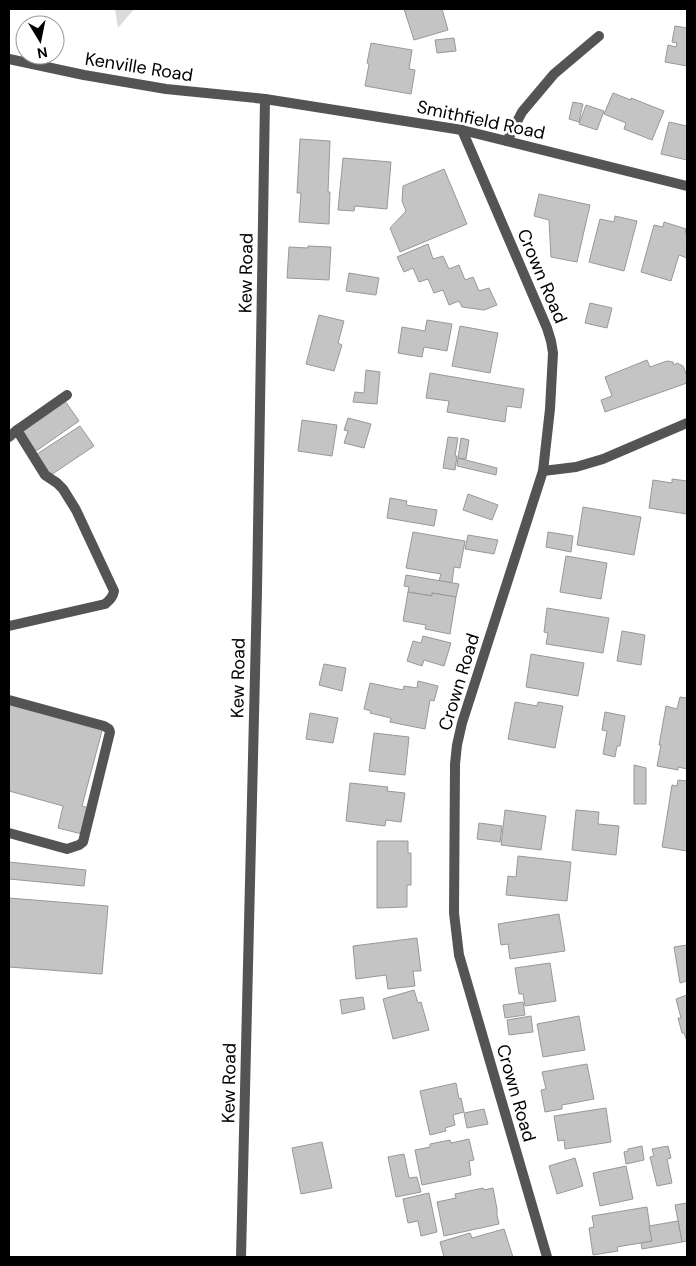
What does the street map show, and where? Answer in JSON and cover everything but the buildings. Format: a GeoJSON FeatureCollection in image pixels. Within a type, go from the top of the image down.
{"type":"FeatureCollection","features":[{"type":"Feature","properties":{"kind":"street"},"geometry":{"type":"LineString","coordinates":[[507,141],[522,112],[554,74],[599,36]]}},
{"type":"Feature","properties":{"kind":"street","name":"Kenville Road"},"geometry":{"type":"LineString","coordinates":[[9,59],[84,75],[166,89],[265,99]]}},
{"type":"Feature","properties":{"kind":"street","name":"Smithfield Road"},"geometry":{"type":"LineString","coordinates":[[265,99],[462,130],[687,186]]}},
{"type":"Feature","properties":{"kind":"street","name":"Kew Road"},"geometry":{"type":"LineString","coordinates":[[241,1257],[257,591],[265,99]]}},
{"type":"Feature","properties":{"kind":"street","name":"Crown Road"},"geometry":{"type":"LineString","coordinates":[[462,130],[547,328],[553,353],[550,409],[543,471],[462,723],[457,745],[455,764],[454,913],[459,955],[547,1257]]}},
{"type":"Feature","properties":{"kind":"street"},"geometry":{"type":"LineString","coordinates":[[9,437],[67,396]]}},
{"type":"Feature","properties":{"kind":"street"},"geometry":{"type":"LineString","coordinates":[[543,471],[576,467],[603,459],[687,423]]}},
{"type":"Feature","properties":{"kind":"street"},"geometry":{"type":"LineString","coordinates":[[9,626],[105,604],[113,596],[114,591],[76,510],[63,489],[46,475],[18,430]]}},
{"type":"Feature","properties":{"kind":"street"},"geometry":{"type":"LineString","coordinates":[[9,700],[104,726],[110,732],[83,842],[67,849],[9,833]]}},
{"type":"Feature","properties":{"kind":"shaded area"},"geometry":{"type":"Polygon","coordinates":[[[115,9],[134,9],[118,28],[115,9]]]}}]}
